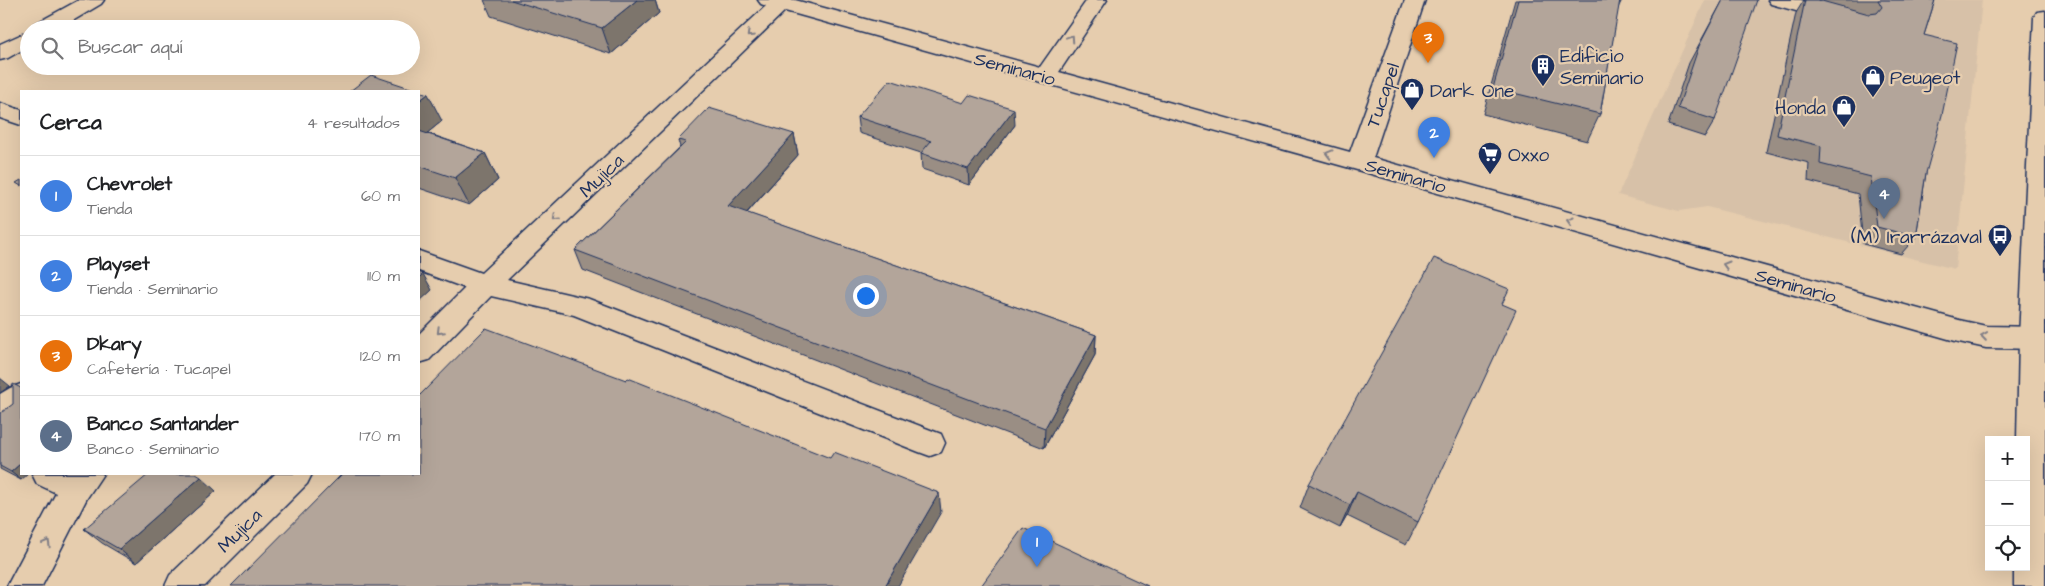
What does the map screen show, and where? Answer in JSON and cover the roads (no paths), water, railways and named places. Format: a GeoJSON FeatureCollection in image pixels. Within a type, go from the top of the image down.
{"type":"FeatureCollection","features":[{"type":"Feature","properties":{"kind":"street"},"geometry":{"type":"LineString","coordinates":[[59,20],[94,0]]}},
{"type":"Feature","properties":{"kind":"street"},"geometry":{"type":"LineString","coordinates":[[1045,76],[1097,0]]}},
{"type":"Feature","properties":{"kind":"street","name":"Tucapel"},"geometry":{"type":"LineString","coordinates":[[1359,162],[1415,0]]}},
{"type":"Feature","properties":{"kind":"street"},"geometry":{"type":"LineString","coordinates":[[1778,0],[1858,23]]}},
{"type":"Feature","properties":{"kind":"street","name":"Seminario"},"geometry":{"type":"LineString","coordinates":[[778,1],[1959,331],[1986,337],[2039,338]]}},
{"type":"Feature","properties":{"kind":"street","name":"Mujica"},"geometry":{"type":"LineString","coordinates":[[420,351],[778,1]]}},
{"type":"Feature","properties":{"kind":"street"},"geometry":{"type":"LineString","coordinates":[[2031,586],[2039,338],[2045,17]]}},
{"type":"Feature","properties":{"kind":"street"},"geometry":{"type":"LineString","coordinates":[[0,53],[20,42]]}},
{"type":"Feature","properties":{"kind":"street"},"geometry":{"type":"LineString","coordinates":[[0,110],[20,118]]}},
{"type":"Feature","properties":{"kind":"street"},"geometry":{"type":"LineString","coordinates":[[420,261],[486,286],[579,306],[930,444]]}},
{"type":"Feature","properties":{"kind":"street"},"geometry":{"type":"LineString","coordinates":[[0,410],[20,397]]}},
{"type":"Feature","properties":{"kind":"street","name":"Mujica"},"geometry":{"type":"LineString","coordinates":[[182,586],[295,475]]}},
{"type":"Feature","properties":{"kind":"street"},"geometry":{"type":"LineString","coordinates":[[24,586],[71,478]]}},
{"type":"Feature","properties":{"kind":"place","name":"Dkary"},"geometry":{"type":"Point","coordinates":[1428,63]}},
{"type":"Feature","properties":{"kind":"place","name":"Edificio Seminario"},"geometry":{"type":"Point","coordinates":[1543,87]}},
{"type":"Feature","properties":{"kind":"place","name":"Peugeot"},"geometry":{"type":"Point","coordinates":[1873,98]}},
{"type":"Feature","properties":{"kind":"place","name":"Dark One"},"geometry":{"type":"Point","coordinates":[1412,111]}},
{"type":"Feature","properties":{"kind":"place","name":"Honda"},"geometry":{"type":"Point","coordinates":[1844,128]}},
{"type":"Feature","properties":{"kind":"place","name":"Playset"},"geometry":{"type":"Point","coordinates":[1434,158]}},
{"type":"Feature","properties":{"kind":"place","name":"Oxxo"},"geometry":{"type":"Point","coordinates":[1490,175]}},
{"type":"Feature","properties":{"kind":"place","name":"Banco Santander"},"geometry":{"type":"Point","coordinates":[1884,219]}},
{"type":"Feature","properties":{"kind":"place","name":"(M) Irarrázaval"},"geometry":{"type":"Point","coordinates":[2000,257]}},
{"type":"Feature","properties":{"kind":"place","name":"Chevrolet"},"geometry":{"type":"Point","coordinates":[1037,567]}}]}
